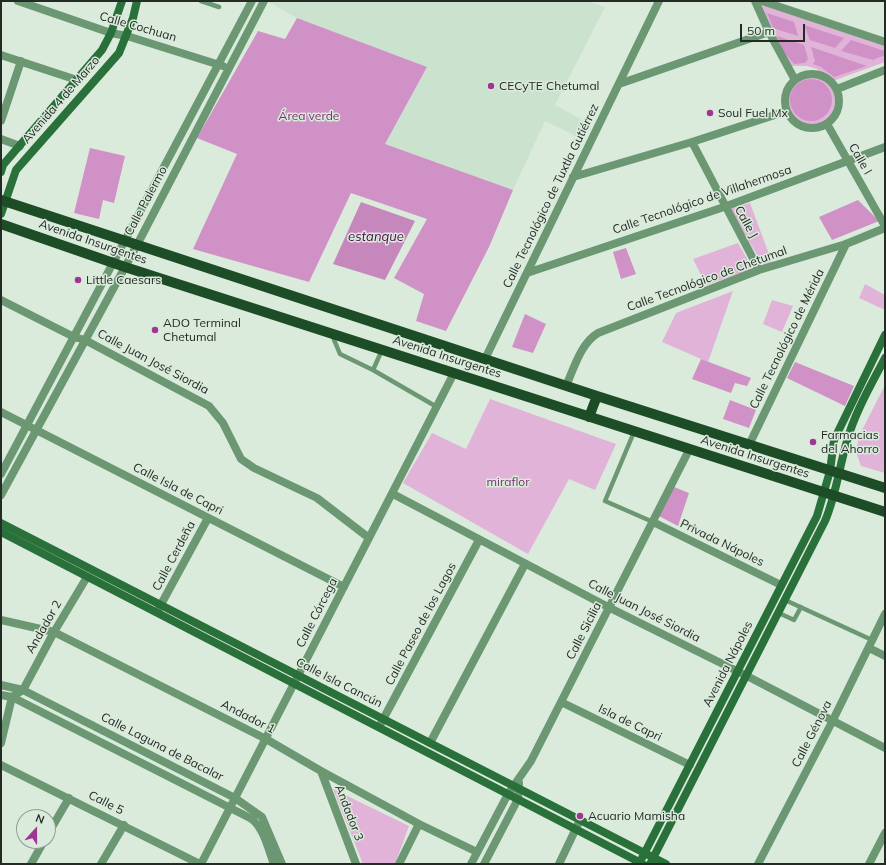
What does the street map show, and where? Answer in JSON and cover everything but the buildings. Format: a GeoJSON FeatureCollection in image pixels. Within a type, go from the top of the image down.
{"type":"FeatureCollection","features":[{"type":"Feature","properties":{"kind":"main road","name":"Avenida Insurgentes"},"geometry":{"type":"LineString","coordinates":[[3,201],[566,386],[885,488]]}},
{"type":"Feature","properties":{"kind":"main road","name":"Avenida Insurgentes"},"geometry":{"type":"LineString","coordinates":[[1,224],[125,267],[885,512]]}},
{"type":"Feature","properties":{"kind":"main road"},"geometry":{"type":"LineString","coordinates":[[589,417],[597,396]]}},
{"type":"Feature","properties":{"kind":"street","name":"Calle Cochuan"},"geometry":{"type":"LineString","coordinates":[[18,1],[111,33],[127,36],[229,68]]}},
{"type":"Feature","properties":{"kind":"street","name":"Avenida 4 de Marzo"},"geometry":{"type":"LineString","coordinates":[[1,172],[3,165],[102,50],[111,33],[122,1]]}},
{"type":"Feature","properties":{"kind":"street","name":"Avenida 4 de Marzo"},"geometry":{"type":"LineString","coordinates":[[1,214],[3,201],[16,170],[119,53],[127,36],[137,1]]}},
{"type":"Feature","properties":{"kind":"street","name":"Calle Palermo"},"geometry":{"type":"LineString","coordinates":[[1,474],[252,1]]}},
{"type":"Feature","properties":{"kind":"street","name":"Calle Palermo"},"geometry":{"type":"LineString","coordinates":[[1,495],[137,245],[264,1]]}},
{"type":"Feature","properties":{"kind":"street","name":"Calle Tecnológico de Tuxtla Gutiérrez"},"geometry":{"type":"LineString","coordinates":[[485,359],[659,1]]}},
{"type":"Feature","properties":{"kind":"street"},"geometry":{"type":"LineString","coordinates":[[755,1],[794,80]]}},
{"type":"Feature","properties":{"kind":"street"},"geometry":{"type":"LineString","coordinates":[[762,1],[885,42]]}},
{"type":"Feature","properties":{"kind":"street"},"geometry":{"type":"LineString","coordinates":[[619,84],[769,32]]}},
{"type":"Feature","properties":{"kind":"street"},"geometry":{"type":"LineString","coordinates":[[1,55],[77,80]]}},
{"type":"Feature","properties":{"kind":"street"},"geometry":{"type":"LineString","coordinates":[[1,121],[21,61]]}},
{"type":"Feature","properties":{"kind":"street"},"geometry":{"type":"LineString","coordinates":[[837,89],[885,70]]}},
{"type":"Feature","properties":{"kind":"street"},"geometry":{"type":"LineString","coordinates":[[818,74],[829,80],[837,89],[839,97],[837,112],[827,124],[818,127],[804,126],[792,119],[787,111],[786,94],[789,86],[794,80],[802,76],[818,74]]}},
{"type":"Feature","properties":{"kind":"street"},"geometry":{"type":"LineString","coordinates":[[573,177],[692,142],[787,111]]}},
{"type":"Feature","properties":{"kind":"street","name":"Calle I"},"geometry":{"type":"LineString","coordinates":[[827,124],[885,227]]}},
{"type":"Feature","properties":{"kind":"street"},"geometry":{"type":"LineString","coordinates":[[1,138],[20,146]]}},
{"type":"Feature","properties":{"kind":"street","name":"Calle J"},"geometry":{"type":"LineString","coordinates":[[692,142],[724,207],[759,270]]}},
{"type":"Feature","properties":{"kind":"street","name":"Calle Tecnológico de Villahermosa"},"geometry":{"type":"LineString","coordinates":[[527,272],[724,207],[885,147]]}},
{"type":"Feature","properties":{"kind":"street","name":"Calle Tecnológico de Chetumal"},"geometry":{"type":"LineString","coordinates":[[566,386],[587,342],[598,333],[759,270],[846,244],[885,227]]}},
{"type":"Feature","properties":{"kind":"street","name":"Calle Tecnológico de Mérida"},"geometry":{"type":"LineString","coordinates":[[749,445],[846,244]]}},
{"type":"Feature","properties":{"kind":"street","name":"Calle Juan José Siordia"},"geometry":{"type":"LineString","coordinates":[[1,300],[74,337],[85,340],[209,406],[223,423],[241,459],[254,468],[317,498],[369,538]]}},
{"type":"Feature","properties":{"kind":"street","name":"Avenida Nápoles"},"geometry":{"type":"LineString","coordinates":[[641,863],[644,853],[817,516],[830,470],[831,453],[839,427],[885,335]]}},
{"type":"Feature","properties":{"kind":"street","name":"Avenida Nápoles"},"geometry":{"type":"LineString","coordinates":[[652,861],[825,521],[834,496],[847,440],[854,420],[885,358]]}},
{"type":"Feature","properties":{"kind":"street","name":"Calle Córcega"},"geometry":{"type":"LineString","coordinates":[[201,864],[454,373]]}},
{"type":"Feature","properties":{"kind":"street","name":"Calle Isla de Capri"},"geometry":{"type":"LineString","coordinates":[[1,412],[344,587]]}},
{"type":"Feature","properties":{"kind":"street","name":"Calle Sicilia"},"geometry":{"type":"LineString","coordinates":[[471,864],[508,794],[516,787],[531,761],[689,450]]}},
{"type":"Feature","properties":{"kind":"street","name":"Calle Juan José Siordia"},"geometry":{"type":"LineString","coordinates":[[393,494],[610,608],[738,671],[832,722],[885,748]]}},
{"type":"Feature","properties":{"kind":"street","name":"Calle Cerdeña"},"geometry":{"type":"LineString","coordinates":[[156,612],[208,518]]}},
{"type":"Feature","properties":{"kind":"street","name":"Privada Nápoles"},"geometry":{"type":"LineString","coordinates":[[653,522],[781,585]]}},
{"type":"Feature","properties":{"kind":"street","name":"Calle Isla Cancún"},"geometry":{"type":"LineString","coordinates":[[1,523],[644,853],[652,861],[666,864]]}},
{"type":"Feature","properties":{"kind":"street","name":"Calle Isla Cancún"},"geometry":{"type":"LineString","coordinates":[[1,532],[641,863]]}},
{"type":"Feature","properties":{"kind":"street","name":"Calle Paseo de los Lagos"},"geometry":{"type":"LineString","coordinates":[[379,728],[479,540]]}},
{"type":"Feature","properties":{"kind":"street"},"geometry":{"type":"LineString","coordinates":[[430,743],[525,564]]}},
{"type":"Feature","properties":{"kind":"street","name":"Andador 2"},"geometry":{"type":"LineString","coordinates":[[23,690],[54,632],[87,577]]}},
{"type":"Feature","properties":{"kind":"street"},"geometry":{"type":"LineString","coordinates":[[776,596],[785,600]]}},
{"type":"Feature","properties":{"kind":"street"},"geometry":{"type":"LineString","coordinates":[[770,608],[778,613]]}},
{"type":"Feature","properties":{"kind":"street","name":"Calle Génova"},"geometry":{"type":"LineString","coordinates":[[758,864],[832,722],[885,614]]}},
{"type":"Feature","properties":{"kind":"street","name":"Andador 1"},"geometry":{"type":"LineString","coordinates":[[1,620],[54,632],[266,739],[321,771],[419,824],[477,852]]}},
{"type":"Feature","properties":{"kind":"street"},"geometry":{"type":"LineString","coordinates":[[869,648],[885,656]]}},
{"type":"Feature","properties":{"kind":"street","name":"Calle Laguna de Bacalar"},"geometry":{"type":"LineString","coordinates":[[1,685],[23,690],[235,798],[262,817],[282,864]]}},
{"type":"Feature","properties":{"kind":"street"},"geometry":{"type":"LineString","coordinates":[[1,743],[12,697],[23,690]]}},
{"type":"Feature","properties":{"kind":"street","name":"Calle Laguna de Bacalar"},"geometry":{"type":"LineString","coordinates":[[1,695],[12,697],[256,822],[274,864]]}},
{"type":"Feature","properties":{"kind":"street","name":"Isla de Capri"},"geometry":{"type":"LineString","coordinates":[[561,702],[690,765]]}},
{"type":"Feature","properties":{"kind":"street","name":"Calle 5"},"geometry":{"type":"LineString","coordinates":[[1,765],[201,864]]}},
{"type":"Feature","properties":{"kind":"street","name":"Andador 3"},"geometry":{"type":"LineString","coordinates":[[321,771],[356,864]]}},
{"type":"Feature","properties":{"kind":"street","name":"Calle Sicilia"},"geometry":{"type":"LineString","coordinates":[[484,864],[518,799],[516,787]]}},
{"type":"Feature","properties":{"kind":"street"},"geometry":{"type":"LineString","coordinates":[[56,820],[68,798]]}},
{"type":"Feature","properties":{"kind":"street"},"geometry":{"type":"LineString","coordinates":[[559,864],[580,820]]}},
{"type":"Feature","properties":{"kind":"street"},"geometry":{"type":"LineString","coordinates":[[399,864],[419,824]]}},
{"type":"Feature","properties":{"kind":"street"},"geometry":{"type":"LineString","coordinates":[[101,864],[124,825]]}},
{"type":"Feature","properties":{"kind":"street"},"geometry":{"type":"LineString","coordinates":[[869,864],[885,833]]}},
{"type":"Feature","properties":{"kind":"street"},"geometry":{"type":"LineString","coordinates":[[31,864],[39,849]]}},
{"type":"Feature","properties":{"kind":"lane"},"geometry":{"type":"LineString","coordinates":[[201,1],[218,7]]}},
{"type":"Feature","properties":{"kind":"lane"},"geometry":{"type":"LineString","coordinates":[[331,333],[340,354],[373,370],[437,407]]}},
{"type":"Feature","properties":{"kind":"lane"},"geometry":{"type":"LineString","coordinates":[[373,370],[382,350]]}},
{"type":"Feature","properties":{"kind":"lane"},"geometry":{"type":"LineString","coordinates":[[634,432],[605,501],[653,522]]}},
{"type":"Feature","properties":{"kind":"lane"},"geometry":{"type":"LineString","coordinates":[[785,600],[872,640]]}},
{"type":"Feature","properties":{"kind":"lane"},"geometry":{"type":"LineString","coordinates":[[778,613],[794,620],[802,607]]}},
{"type":"Feature","properties":{"kind":"shaded area","name":"CECyTE Chetumal"},"geometry":{"type":"Polygon","coordinates":[[[267,1],[587,1],[605,7],[555,105],[588,123],[580,138],[545,121],[513,190],[385,144],[427,67],[297,18],[267,1]]]}},
{"type":"Feature","properties":{"kind":"green space"},"geometry":{"type":"Polygon","coordinates":[[[759,4],[885,46],[885,62],[833,81],[817,69],[807,66],[790,66],[759,4]]]}},
{"type":"Feature","properties":{"kind":"green space"},"geometry":{"type":"Polygon","coordinates":[[[767,13],[794,22],[798,36],[773,28],[767,13]]]}},
{"type":"Feature","properties":{"kind":"green space","name":"Área verde"},"geometry":{"type":"Polygon","coordinates":[[[297,18],[427,67],[385,144],[513,190],[489,247],[446,331],[416,321],[424,294],[394,278],[427,219],[351,193],[309,282],[193,249],[237,154],[197,138],[258,31],[285,39],[297,18]]]}},
{"type":"Feature","properties":{"kind":"green space"},"geometry":{"type":"Polygon","coordinates":[[[804,25],[844,38],[835,48],[810,40],[804,25]]]}},
{"type":"Feature","properties":{"kind":"green space"},"geometry":{"type":"Polygon","coordinates":[[[777,36],[804,45],[808,59],[805,63],[794,64],[783,51],[777,36]]]}},
{"type":"Feature","properties":{"kind":"green space"},"geometry":{"type":"Polygon","coordinates":[[[851,40],[885,51],[885,55],[873,60],[841,51],[851,40]]]}},
{"type":"Feature","properties":{"kind":"green space"},"geometry":{"type":"Polygon","coordinates":[[[811,47],[867,66],[834,77],[821,67],[813,64],[815,61],[811,47]]]}},
{"type":"Feature","properties":{"kind":"green space"},"geometry":{"type":"Polygon","coordinates":[[[806,77],[816,77],[828,84],[835,96],[835,106],[828,118],[816,125],[806,125],[798,121],[791,114],[787,106],[787,96],[791,88],[798,81],[806,77]]]}},
{"type":"Feature","properties":{"kind":"green space"},"geometry":{"type":"Polygon","coordinates":[[[811,79],[826,85],[832,100],[826,115],[811,121],[796,115],[790,100],[796,85],[811,79]]]}},
{"type":"Feature","properties":{"kind":"green space"},"geometry":{"type":"Polygon","coordinates":[[[90,148],[125,156],[114,203],[103,200],[99,219],[74,213],[90,148]]]}},
{"type":"Feature","properties":{"kind":"green space"},"geometry":{"type":"Polygon","coordinates":[[[858,200],[879,221],[832,240],[819,217],[858,200]]]}},
{"type":"Feature","properties":{"kind":"green space"},"geometry":{"type":"Polygon","coordinates":[[[750,203],[772,262],[763,265],[730,209],[750,203]]]}},
{"type":"Feature","properties":{"kind":"green space"},"geometry":{"type":"Polygon","coordinates":[[[738,243],[753,269],[706,285],[693,259],[738,243]]]}},
{"type":"Feature","properties":{"kind":"green space"},"geometry":{"type":"Polygon","coordinates":[[[626,248],[636,274],[621,279],[613,252],[626,248]]]}},
{"type":"Feature","properties":{"kind":"green space"},"geometry":{"type":"Polygon","coordinates":[[[865,284],[885,295],[885,310],[859,298],[865,284]]]}},
{"type":"Feature","properties":{"kind":"green space"},"geometry":{"type":"Polygon","coordinates":[[[733,291],[708,362],[662,342],[676,313],[733,291]]]}},
{"type":"Feature","properties":{"kind":"green space"},"geometry":{"type":"Polygon","coordinates":[[[772,300],[793,306],[782,332],[763,324],[772,300]]]}},
{"type":"Feature","properties":{"kind":"green space"},"geometry":{"type":"Polygon","coordinates":[[[525,314],[546,324],[533,353],[512,347],[525,314]]]}},
{"type":"Feature","properties":{"kind":"green space"},"geometry":{"type":"Polygon","coordinates":[[[701,359],[751,378],[747,386],[735,383],[731,393],[692,379],[701,359]]]}},
{"type":"Feature","properties":{"kind":"green space"},"geometry":{"type":"Polygon","coordinates":[[[795,362],[854,386],[845,406],[787,378],[795,362]]]}},
{"type":"Feature","properties":{"kind":"green space"},"geometry":{"type":"Polygon","coordinates":[[[885,385],[885,473],[861,466],[856,452],[859,436],[885,385]]]}},
{"type":"Feature","properties":{"kind":"green space","name":"miraflor"},"geometry":{"type":"Polygon","coordinates":[[[490,399],[616,444],[595,490],[569,479],[528,554],[403,483],[432,433],[466,449],[490,399]]]}},
{"type":"Feature","properties":{"kind":"green space"},"geometry":{"type":"Polygon","coordinates":[[[730,400],[756,410],[749,428],[723,419],[730,400]]]}},
{"type":"Feature","properties":{"kind":"green space"},"geometry":{"type":"Polygon","coordinates":[[[674,487],[689,493],[678,526],[657,515],[674,487]]]}},
{"type":"Feature","properties":{"kind":"green space"},"geometry":{"type":"Polygon","coordinates":[[[333,789],[409,826],[395,864],[363,864],[333,789]]]}},
{"type":"Feature","properties":{"kind":"water","name":"estanque"},"geometry":{"type":"Polygon","coordinates":[[[361,202],[415,221],[385,280],[333,264],[361,202]]]}},
{"type":"Feature","properties":{"kind":"place","name":"CECyTE Chetumal"},"geometry":{"type":"Point","coordinates":[491,86]}},
{"type":"Feature","properties":{"kind":"place","name":"Soul Fuel Mx"},"geometry":{"type":"Point","coordinates":[710,113]}},
{"type":"Feature","properties":{"kind":"place","name":"Little Caesars"},"geometry":{"type":"Point","coordinates":[78,280]}},
{"type":"Feature","properties":{"kind":"place","name":"ADO Terminal Chetumal"},"geometry":{"type":"Point","coordinates":[155,330]}},
{"type":"Feature","properties":{"kind":"place","name":"Farmacias del Ahorro"},"geometry":{"type":"Point","coordinates":[813,442]}},
{"type":"Feature","properties":{"kind":"place","name":"Acuario Mamisha"},"geometry":{"type":"Point","coordinates":[580,816]}}]}
